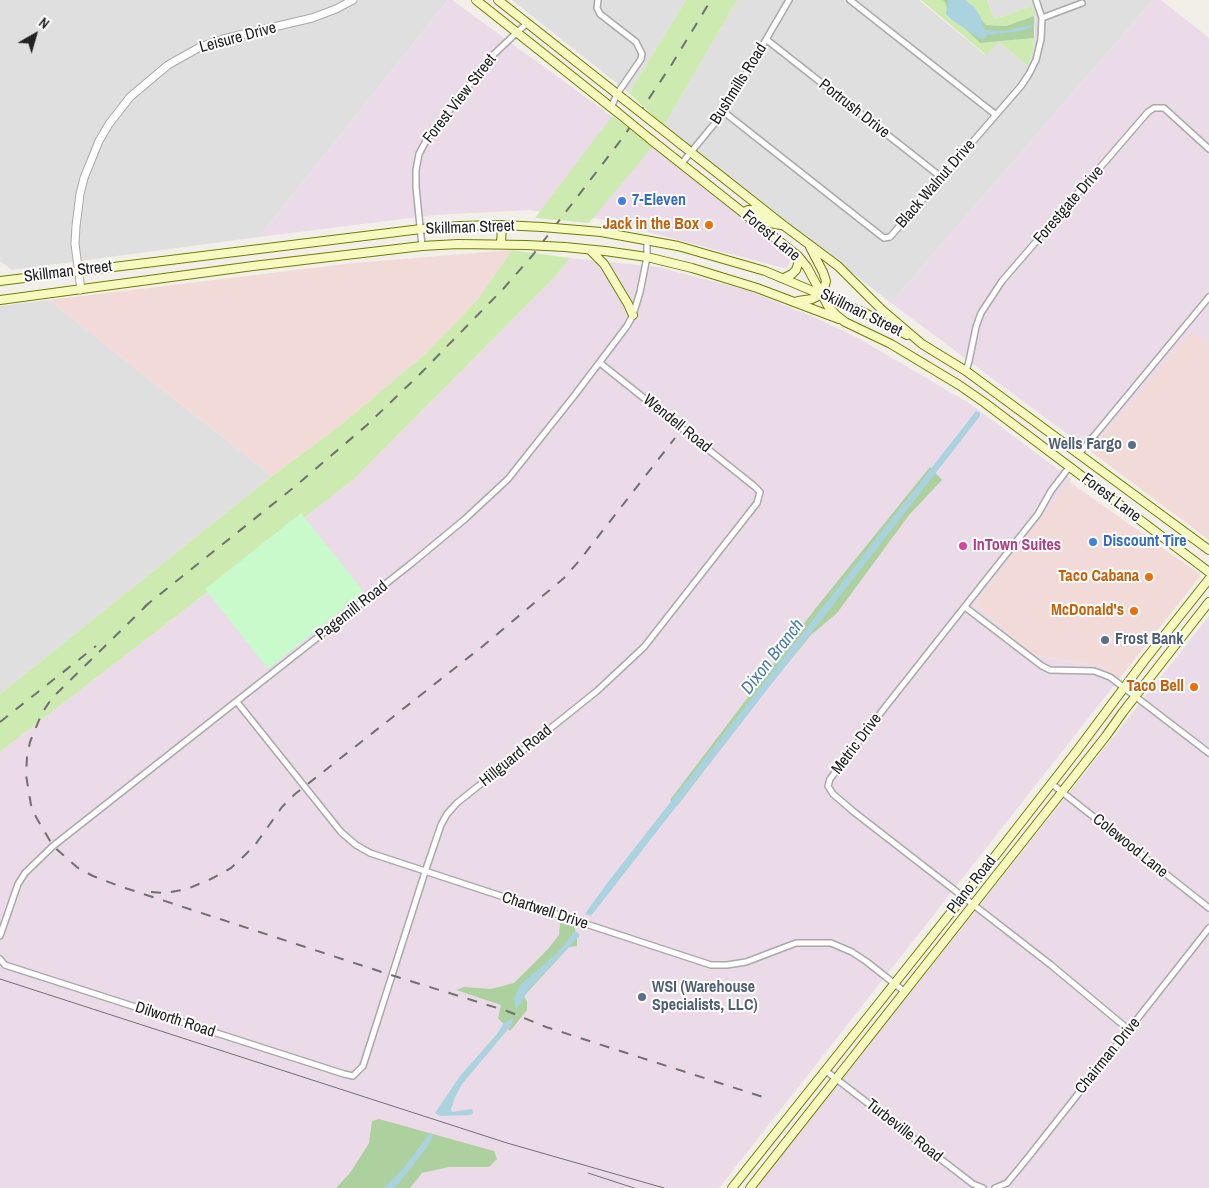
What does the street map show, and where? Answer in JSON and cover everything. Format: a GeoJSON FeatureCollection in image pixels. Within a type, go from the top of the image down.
{"type":"FeatureCollection","features":[{"type":"Feature","properties":{"kind":"main road","name":"Forest Lane"},"geometry":{"type":"LineString","coordinates":[[498,0],[809,246],[838,266],[882,309],[922,344],[966,371],[1209,550]]}},
{"type":"Feature","properties":{"kind":"main road","name":"Forest Lane"},"geometry":{"type":"LineString","coordinates":[[482,2],[517,33],[798,256],[807,267],[828,306],[836,315],[845,322],[891,344],[959,385],[1070,466],[1209,572]]}},
{"type":"Feature","properties":{"kind":"main road"},"geometry":{"type":"LineString","coordinates":[[744,212],[754,210],[770,223],[783,225]]}},
{"type":"Feature","properties":{"kind":"main road","name":"Skillman Street"},"geometry":{"type":"LineString","coordinates":[[0,281],[421,229],[502,225],[542,227],[647,240],[711,254],[784,278],[822,294],[873,317],[922,344]]}},
{"type":"Feature","properties":{"kind":"main road"},"geometry":{"type":"LineString","coordinates":[[501,244],[502,225]]}},
{"type":"Feature","properties":{"kind":"main road","name":"Skillman Street"},"geometry":{"type":"LineString","coordinates":[[0,300],[253,266],[422,246],[501,244],[566,247],[647,257],[734,280],[845,322]]}},
{"type":"Feature","properties":{"kind":"main road"},"geometry":{"type":"LineString","coordinates":[[796,302],[812,300],[822,294],[826,281],[809,246]]}},
{"type":"Feature","properties":{"kind":"main road"},"geometry":{"type":"LineString","coordinates":[[251,249],[253,266]]}},
{"type":"Feature","properties":{"kind":"main road"},"geometry":{"type":"LineString","coordinates":[[590,250],[604,264],[628,304],[632,315]]}},
{"type":"Feature","properties":{"kind":"main road"},"geometry":{"type":"LineString","coordinates":[[784,278],[796,270],[798,256]]}},
{"type":"Feature","properties":{"kind":"main road"},"geometry":{"type":"LineString","coordinates":[[959,385],[966,371]]}},
{"type":"Feature","properties":{"kind":"main road"},"geometry":{"type":"LineString","coordinates":[[1070,466],[1079,454]]}},
{"type":"Feature","properties":{"kind":"main road","name":"Plano Road"},"geometry":{"type":"LineString","coordinates":[[732,1188],[1052,784],[1124,687],[1209,579]]}},
{"type":"Feature","properties":{"kind":"main road","name":"Plano Road"},"geometry":{"type":"LineString","coordinates":[[750,1188],[1209,602]]}},
{"type":"Feature","properties":{"kind":"street","name":"Leisure Drive"},"geometry":{"type":"LineString","coordinates":[[81,290],[78,272],[76,226],[84,178],[99,141],[109,124],[130,97],[168,65],[200,47],[223,39],[312,18],[353,0]]}},
{"type":"Feature","properties":{"kind":"street"},"geometry":{"type":"LineString","coordinates":[[598,0],[597,8],[600,14],[636,42],[642,54],[641,59],[618,94],[614,110]]}},
{"type":"Feature","properties":{"kind":"street","name":"Bushmills Road"},"geometry":{"type":"LineString","coordinates":[[682,163],[724,112],[789,0]]}},
{"type":"Feature","properties":{"kind":"street"},"geometry":{"type":"LineString","coordinates":[[850,0],[996,115]]}},
{"type":"Feature","properties":{"kind":"street","name":"Black Walnut Drive"},"geometry":{"type":"LineString","coordinates":[[724,112],[884,238],[890,237],[1021,86],[1036,60],[1041,39],[1042,18],[1036,0]]}},
{"type":"Feature","properties":{"kind":"street"},"geometry":{"type":"LineString","coordinates":[[1042,18],[1082,3]]}},
{"type":"Feature","properties":{"kind":"street","name":"Forest View Street"},"geometry":{"type":"LineString","coordinates":[[422,246],[416,187],[418,154],[427,139],[493,55],[527,22]]}},
{"type":"Feature","properties":{"kind":"street","name":"Portrush Drive"},"geometry":{"type":"LineString","coordinates":[[766,40],[941,177]]}},
{"type":"Feature","properties":{"kind":"street","name":"Forestgate Drive"},"geometry":{"type":"LineString","coordinates":[[966,371],[981,313],[1002,281],[1148,112],[1154,108],[1164,108],[1209,149]]}},
{"type":"Feature","properties":{"kind":"street","name":"Pagemill Road"},"geometry":{"type":"LineString","coordinates":[[0,936],[18,884],[25,873],[54,846],[419,557],[496,492],[524,460],[627,326],[640,292],[647,257],[647,240]]}},
{"type":"Feature","properties":{"kind":"street"},"geometry":{"type":"LineString","coordinates":[[1079,454],[1209,297]]}},
{"type":"Feature","properties":{"kind":"street","name":"Wendell Road"},"geometry":{"type":"LineString","coordinates":[[600,363],[754,486]]}},
{"type":"Feature","properties":{"kind":"street","name":"Metric Drive"},"geometry":{"type":"LineString","coordinates":[[1070,466],[1054,487],[1038,514],[830,779],[828,786],[833,794],[854,812],[964,896],[1129,1030]]}},
{"type":"Feature","properties":{"kind":"street","name":"Hillguard Road"},"geometry":{"type":"LineString","coordinates":[[353,1076],[363,1066],[425,872],[441,825],[447,814],[457,803],[597,691],[644,647],[757,503],[760,492],[754,486]]}},
{"type":"Feature","properties":{"kind":"street"},"geometry":{"type":"LineString","coordinates":[[966,607],[1042,666],[1050,670],[1065,672],[1094,671],[1110,676],[1209,753]]}},
{"type":"Feature","properties":{"kind":"street","name":"Chartwell Drive"},"geometry":{"type":"LineString","coordinates":[[237,702],[341,832],[356,845],[370,853],[711,965],[746,962],[796,943],[831,943],[852,952],[905,992]]}},
{"type":"Feature","properties":{"kind":"street","name":"Colewood Lane"},"geometry":{"type":"LineString","coordinates":[[1052,784],[1209,908]]}},
{"type":"Feature","properties":{"kind":"street","name":"Chairman Drive"},"geometry":{"type":"LineString","coordinates":[[995,1188],[1007,1183],[1209,928]]}},
{"type":"Feature","properties":{"kind":"street","name":"Dilworth Road"},"geometry":{"type":"LineString","coordinates":[[0,959],[6,965],[353,1076]]}},
{"type":"Feature","properties":{"kind":"street","name":"Turbeville Road"},"geometry":{"type":"LineString","coordinates":[[826,1070],[973,1184],[983,1188]]}},
{"type":"Feature","properties":{"kind":"shaded area"},"geometry":{"type":"Polygon","coordinates":[[[0,0],[448,0],[259,237],[12,270],[0,261],[0,0]]]}},
{"type":"Feature","properties":{"kind":"shaded area"},"geometry":{"type":"Polygon","coordinates":[[[448,0],[452,0],[653,146],[792,256],[787,269],[600,219],[530,210],[435,215],[259,237],[448,0]]]}},
{"type":"Feature","properties":{"kind":"shaded area"},"geometry":{"type":"Polygon","coordinates":[[[512,0],[686,0],[629,93],[512,0]]]}},
{"type":"Feature","properties":{"kind":"shaded area"},"geometry":{"type":"Polygon","coordinates":[[[737,0],[919,0],[985,55],[999,42],[1028,66],[1033,50],[1035,29],[1032,6],[994,19],[987,0],[1153,0],[891,303],[664,126],[737,0]]]}},
{"type":"Feature","properties":{"kind":"shaded area"},"geometry":{"type":"Polygon","coordinates":[[[1153,0],[1161,0],[1209,38],[1209,344],[1192,331],[1090,451],[891,303],[1153,0]]]}},
{"type":"Feature","properties":{"kind":"shaded area"},"geometry":{"type":"Polygon","coordinates":[[[512,250],[478,299],[424,355],[342,424],[272,476],[49,300],[354,263],[512,250]]]}},
{"type":"Feature","properties":{"kind":"shaded area"},"geometry":{"type":"Polygon","coordinates":[[[570,258],[658,267],[746,290],[814,317],[860,339],[969,403],[1071,479],[975,604],[1034,655],[1102,667],[1119,679],[719,1188],[0,1188],[0,752],[353,480],[555,277],[570,258]]]}},
{"type":"Feature","properties":{"kind":"shaded area"},"geometry":{"type":"Polygon","coordinates":[[[49,300],[272,476],[0,694],[0,306],[49,300]]]}},
{"type":"Feature","properties":{"kind":"shaded area"},"geometry":{"type":"Polygon","coordinates":[[[1192,330],[1209,344],[1209,540],[1090,451],[1192,330]]]}},
{"type":"Feature","properties":{"kind":"shaded area"},"geometry":{"type":"Polygon","coordinates":[[[1067,480],[1201,575],[1119,679],[1102,667],[1034,655],[975,604],[1067,480]]]}},
{"type":"Feature","properties":{"kind":"shaded area"},"geometry":{"type":"Polygon","coordinates":[[[1209,616],[1209,1188],[756,1188],[1209,616]]]}},
{"type":"Feature","properties":{"kind":"green space"},"geometry":{"type":"Polygon","coordinates":[[[686,0],[737,0],[664,126],[629,93],[686,0]]]}},
{"type":"Feature","properties":{"kind":"green space"},"geometry":{"type":"Polygon","coordinates":[[[921,0],[943,0],[947,11],[980,43],[1034,38],[1033,50],[1028,66],[999,42],[986,55],[921,0]]]}},
{"type":"Feature","properties":{"kind":"green space"},"geometry":{"type":"Polygon","coordinates":[[[943,0],[965,0],[986,25],[1006,26],[1034,16],[1034,38],[980,43],[947,11],[943,0]]]}},
{"type":"Feature","properties":{"kind":"green space"},"geometry":{"type":"Polygon","coordinates":[[[965,0],[987,0],[994,19],[1032,6],[1034,16],[1006,26],[986,25],[965,0]]]}},
{"type":"Feature","properties":{"kind":"green space"},"geometry":{"type":"Polygon","coordinates":[[[612,116],[653,146],[589,223],[535,218],[612,116]]]}},
{"type":"Feature","properties":{"kind":"green space"},"geometry":{"type":"Polygon","coordinates":[[[512,250],[570,258],[555,277],[353,480],[0,752],[0,694],[272,476],[342,424],[424,355],[478,299],[512,250]]]}},
{"type":"Feature","properties":{"kind":"green space"},"geometry":{"type":"Polygon","coordinates":[[[930,467],[942,480],[909,515],[837,613],[811,635],[770,685],[677,806],[670,800],[815,609],[930,467]]]}},
{"type":"Feature","properties":{"kind":"green space"},"geometry":{"type":"Polygon","coordinates":[[[301,513],[364,592],[268,669],[205,589],[301,513]]]}},
{"type":"Feature","properties":{"kind":"green space"},"geometry":{"type":"Polygon","coordinates":[[[560,923],[574,926],[577,946],[569,947],[524,996],[527,1002],[527,1010],[510,1031],[498,1018],[501,1005],[456,990],[464,987],[491,989],[514,983],[548,949],[559,935],[560,923]]]}},
{"type":"Feature","properties":{"kind":"green space"},"geometry":{"type":"Polygon","coordinates":[[[379,1119],[494,1151],[497,1159],[489,1167],[449,1167],[422,1173],[410,1188],[336,1188],[350,1173],[369,1143],[372,1121],[379,1119]]]}},
{"type":"Feature","properties":{"kind":"water"},"geometry":{"type":"Polygon","coordinates":[[[948,0],[965,0],[974,7],[980,16],[985,30],[1004,31],[1034,26],[1021,31],[987,35],[984,39],[979,38],[946,14],[948,0]]]}},
{"type":"Feature","properties":{"kind":"water"},"geometry":{"type":"Polygon","coordinates":[[[976,411],[980,413],[980,416],[591,916],[585,914],[608,882],[976,411]]]}},
{"type":"Feature","properties":{"kind":"water"},"geometry":{"type":"Polygon","coordinates":[[[574,932],[580,935],[529,989],[516,1010],[514,999],[520,985],[558,952],[574,932]]]}},
{"type":"Feature","properties":{"kind":"water"},"geometry":{"type":"Polygon","coordinates":[[[512,1018],[513,1021],[510,1027],[462,1084],[455,1097],[451,1109],[452,1112],[472,1109],[473,1113],[471,1115],[440,1116],[435,1113],[460,1076],[497,1034],[504,1023],[512,1018]]]}},
{"type":"Feature","properties":{"kind":"water"},"geometry":{"type":"Polygon","coordinates":[[[431,1132],[433,1136],[427,1147],[407,1173],[394,1188],[384,1188],[402,1170],[431,1132]]]}},
{"type":"Feature","properties":{"kind":"tram line"},"geometry":{"type":"LineString","coordinates":[[0,979],[507,1143],[664,1188]]}},
{"type":"Feature","properties":{"kind":"tram line"},"geometry":{"type":"LineString","coordinates":[[588,1173],[634,1188]]}},
{"type":"Feature","properties":{"kind":"railway"},"geometry":{"type":"LineString","coordinates":[[144,607],[298,484],[367,425],[504,288],[532,256],[624,136],[672,64],[711,0]]}},
{"type":"Feature","properties":{"kind":"railway"},"geometry":{"type":"LineString","coordinates":[[151,892],[166,893],[187,889],[231,868],[255,845],[282,807],[295,794],[483,646],[564,578],[675,438]]}},
{"type":"Feature","properties":{"kind":"railway"},"geometry":{"type":"LineString","coordinates":[[149,603],[52,698],[42,713],[30,742],[26,775],[31,805],[53,846],[78,868],[119,886],[507,1011],[546,1027],[766,1098]]}},
{"type":"Feature","properties":{"kind":"railway"},"geometry":{"type":"LineString","coordinates":[[0,722],[96,646]]}},
{"type":"Feature","properties":{"kind":"place","name":"7-Eleven"},"geometry":{"type":"Point","coordinates":[622,201]}},
{"type":"Feature","properties":{"kind":"place","name":"Jack in the Box"},"geometry":{"type":"Point","coordinates":[709,225]}},
{"type":"Feature","properties":{"kind":"place","name":"Wells Fargo"},"geometry":{"type":"Point","coordinates":[1132,445]}},
{"type":"Feature","properties":{"kind":"place","name":"Discount Tire"},"geometry":{"type":"Point","coordinates":[1093,542]}},
{"type":"Feature","properties":{"kind":"place","name":"InTown Suites"},"geometry":{"type":"Point","coordinates":[963,546]}},
{"type":"Feature","properties":{"kind":"place","name":"Taco Cabana"},"geometry":{"type":"Point","coordinates":[1149,577]}},
{"type":"Feature","properties":{"kind":"place","name":"McDonald's"},"geometry":{"type":"Point","coordinates":[1134,611]}},
{"type":"Feature","properties":{"kind":"place","name":"Frost Bank"},"geometry":{"type":"Point","coordinates":[1105,640]}},
{"type":"Feature","properties":{"kind":"place","name":"Taco Bell"},"geometry":{"type":"Point","coordinates":[1194,687]}},
{"type":"Feature","properties":{"kind":"place","name":"WSI (Warehouse Specialists, LLC)"},"geometry":{"type":"Point","coordinates":[642,997]}},
{"type":"Feature","properties":{"kind":"water label","name":"Dixon Branch"},"geometry":{"type":"Point","coordinates":[773,657]}}]}
